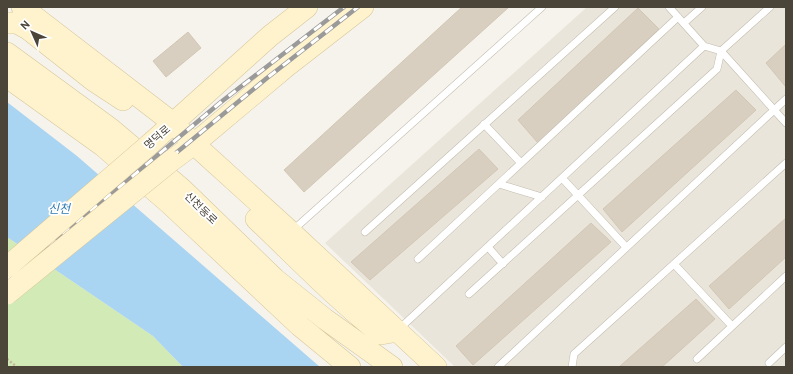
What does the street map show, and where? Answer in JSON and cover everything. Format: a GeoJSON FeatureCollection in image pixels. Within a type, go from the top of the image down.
{"type":"FeatureCollection","features":[{"type":"Feature","properties":{"kind":"main road"},"geometry":{"type":"LineString","coordinates":[[22,7],[183,152],[364,321],[381,334],[398,331]]}},
{"type":"Feature","properties":{"kind":"main road","name":"명덕로"},"geometry":{"type":"LineString","coordinates":[[7,267],[162,133],[270,36],[307,7]]}},
{"type":"Feature","properties":{"kind":"main road"},"geometry":{"type":"LineString","coordinates":[[7,294],[287,66],[363,7]]}},
{"type":"Feature","properties":{"kind":"main road"},"geometry":{"type":"LineString","coordinates":[[7,23],[17,23],[28,29],[94,81],[124,101],[162,133]]}},
{"type":"Feature","properties":{"kind":"main road","name":"신천동로"},"geometry":{"type":"LineString","coordinates":[[7,53],[111,130],[182,189],[275,279],[325,319],[392,367]]}},
{"type":"Feature","properties":{"kind":"main road","name":"신천동로"},"geometry":{"type":"LineString","coordinates":[[7,77],[103,146],[170,204],[300,326],[350,367]]}},
{"type":"Feature","properties":{"kind":"main road"},"geometry":{"type":"LineString","coordinates":[[183,152],[291,232],[436,367]]}},
{"type":"Feature","properties":{"kind":"main road"},"geometry":{"type":"LineString","coordinates":[[275,279],[299,285],[307,276],[306,268]]}},
{"type":"Feature","properties":{"kind":"lane"},"geometry":{"type":"LineString","coordinates":[[291,232],[542,7]]}},
{"type":"Feature","properties":{"kind":"lane"},"geometry":{"type":"LineString","coordinates":[[365,232],[615,7]]}},
{"type":"Feature","properties":{"kind":"lane"},"geometry":{"type":"LineString","coordinates":[[669,7],[704,46],[721,51],[786,123]]}},
{"type":"Feature","properties":{"kind":"lane"},"geometry":{"type":"LineString","coordinates":[[684,23],[702,7]]}},
{"type":"Feature","properties":{"kind":"lane"},"geometry":{"type":"LineString","coordinates":[[469,294],[717,69],[721,51],[770,7]]}},
{"type":"Feature","properties":{"kind":"lane"},"geometry":{"type":"LineString","coordinates":[[418,259],[678,17]]}},
{"type":"Feature","properties":{"kind":"lane"},"geometry":{"type":"LineString","coordinates":[[398,331],[704,46]]}},
{"type":"Feature","properties":{"kind":"lane"},"geometry":{"type":"LineString","coordinates":[[498,367],[786,99]]}},
{"type":"Feature","properties":{"kind":"lane"},"geometry":{"type":"LineString","coordinates":[[484,124],[521,163]]}},
{"type":"Feature","properties":{"kind":"lane"},"geometry":{"type":"LineString","coordinates":[[572,367],[574,354],[786,163]]}},
{"type":"Feature","properties":{"kind":"lane"},"geometry":{"type":"LineString","coordinates":[[562,178],[626,247]]}},
{"type":"Feature","properties":{"kind":"lane"},"geometry":{"type":"LineString","coordinates":[[499,184],[542,197]]}},
{"type":"Feature","properties":{"kind":"lane"},"geometry":{"type":"LineString","coordinates":[[488,247],[503,264]]}},
{"type":"Feature","properties":{"kind":"lane"},"geometry":{"type":"LineString","coordinates":[[674,264],[732,326]]}},
{"type":"Feature","properties":{"kind":"lane"},"geometry":{"type":"LineString","coordinates":[[697,359],[786,276]]}},
{"type":"Feature","properties":{"kind":"lane"},"geometry":{"type":"LineString","coordinates":[[769,363],[786,347]]}},
{"type":"Feature","properties":{"kind":"path"},"geometry":{"type":"LineString","coordinates":[[7,359],[17,367]]}},
{"type":"Feature","properties":{"kind":"shaded area"},"geometry":{"type":"Polygon","coordinates":[[[587,7],[786,7],[786,367],[455,367],[325,243],[587,7]]]}},
{"type":"Feature","properties":{"kind":"green space"},"geometry":{"type":"Polygon","coordinates":[[[7,237],[153,336],[183,367],[7,367],[7,237]]]}},
{"type":"Feature","properties":{"kind":"water","name":"신천"},"geometry":{"type":"Polygon","coordinates":[[[7,102],[77,156],[320,367],[183,367],[153,336],[7,237],[7,102]]]}},
{"type":"Feature","properties":{"kind":"building"},"geometry":{"type":"Polygon","coordinates":[[[462,7],[509,7],[304,192],[284,170],[462,7]]]}},
{"type":"Feature","properties":{"kind":"building"},"geometry":{"type":"Polygon","coordinates":[[[638,8],[659,29],[538,143],[518,120],[638,8]]]}},
{"type":"Feature","properties":{"kind":"building"},"geometry":{"type":"Polygon","coordinates":[[[188,32],[201,48],[166,77],[153,61],[188,32]]]}},
{"type":"Feature","properties":{"kind":"building"},"geometry":{"type":"Polygon","coordinates":[[[786,44],[786,85],[785,86],[766,63],[786,44]]]}},
{"type":"Feature","properties":{"kind":"building"},"geometry":{"type":"Polygon","coordinates":[[[736,90],[756,110],[622,232],[603,209],[736,90]]]}},
{"type":"Feature","properties":{"kind":"building"},"geometry":{"type":"Polygon","coordinates":[[[479,149],[498,169],[370,280],[351,262],[479,149]]]}},
{"type":"Feature","properties":{"kind":"building"},"geometry":{"type":"Polygon","coordinates":[[[786,218],[786,257],[729,309],[709,286],[786,218]]]}},
{"type":"Feature","properties":{"kind":"building"},"geometry":{"type":"Polygon","coordinates":[[[591,223],[611,242],[473,365],[456,346],[591,223]]]}},
{"type":"Feature","properties":{"kind":"building"},"geometry":{"type":"Polygon","coordinates":[[[696,299],[715,319],[662,367],[619,367],[696,299]]]}},
{"type":"Feature","properties":{"kind":"railway"},"geometry":{"type":"LineString","coordinates":[[7,280],[221,102],[344,7]]}},
{"type":"Feature","properties":{"kind":"railway"},"geometry":{"type":"LineString","coordinates":[[7,297],[125,195],[267,78],[358,7]]}}]}
